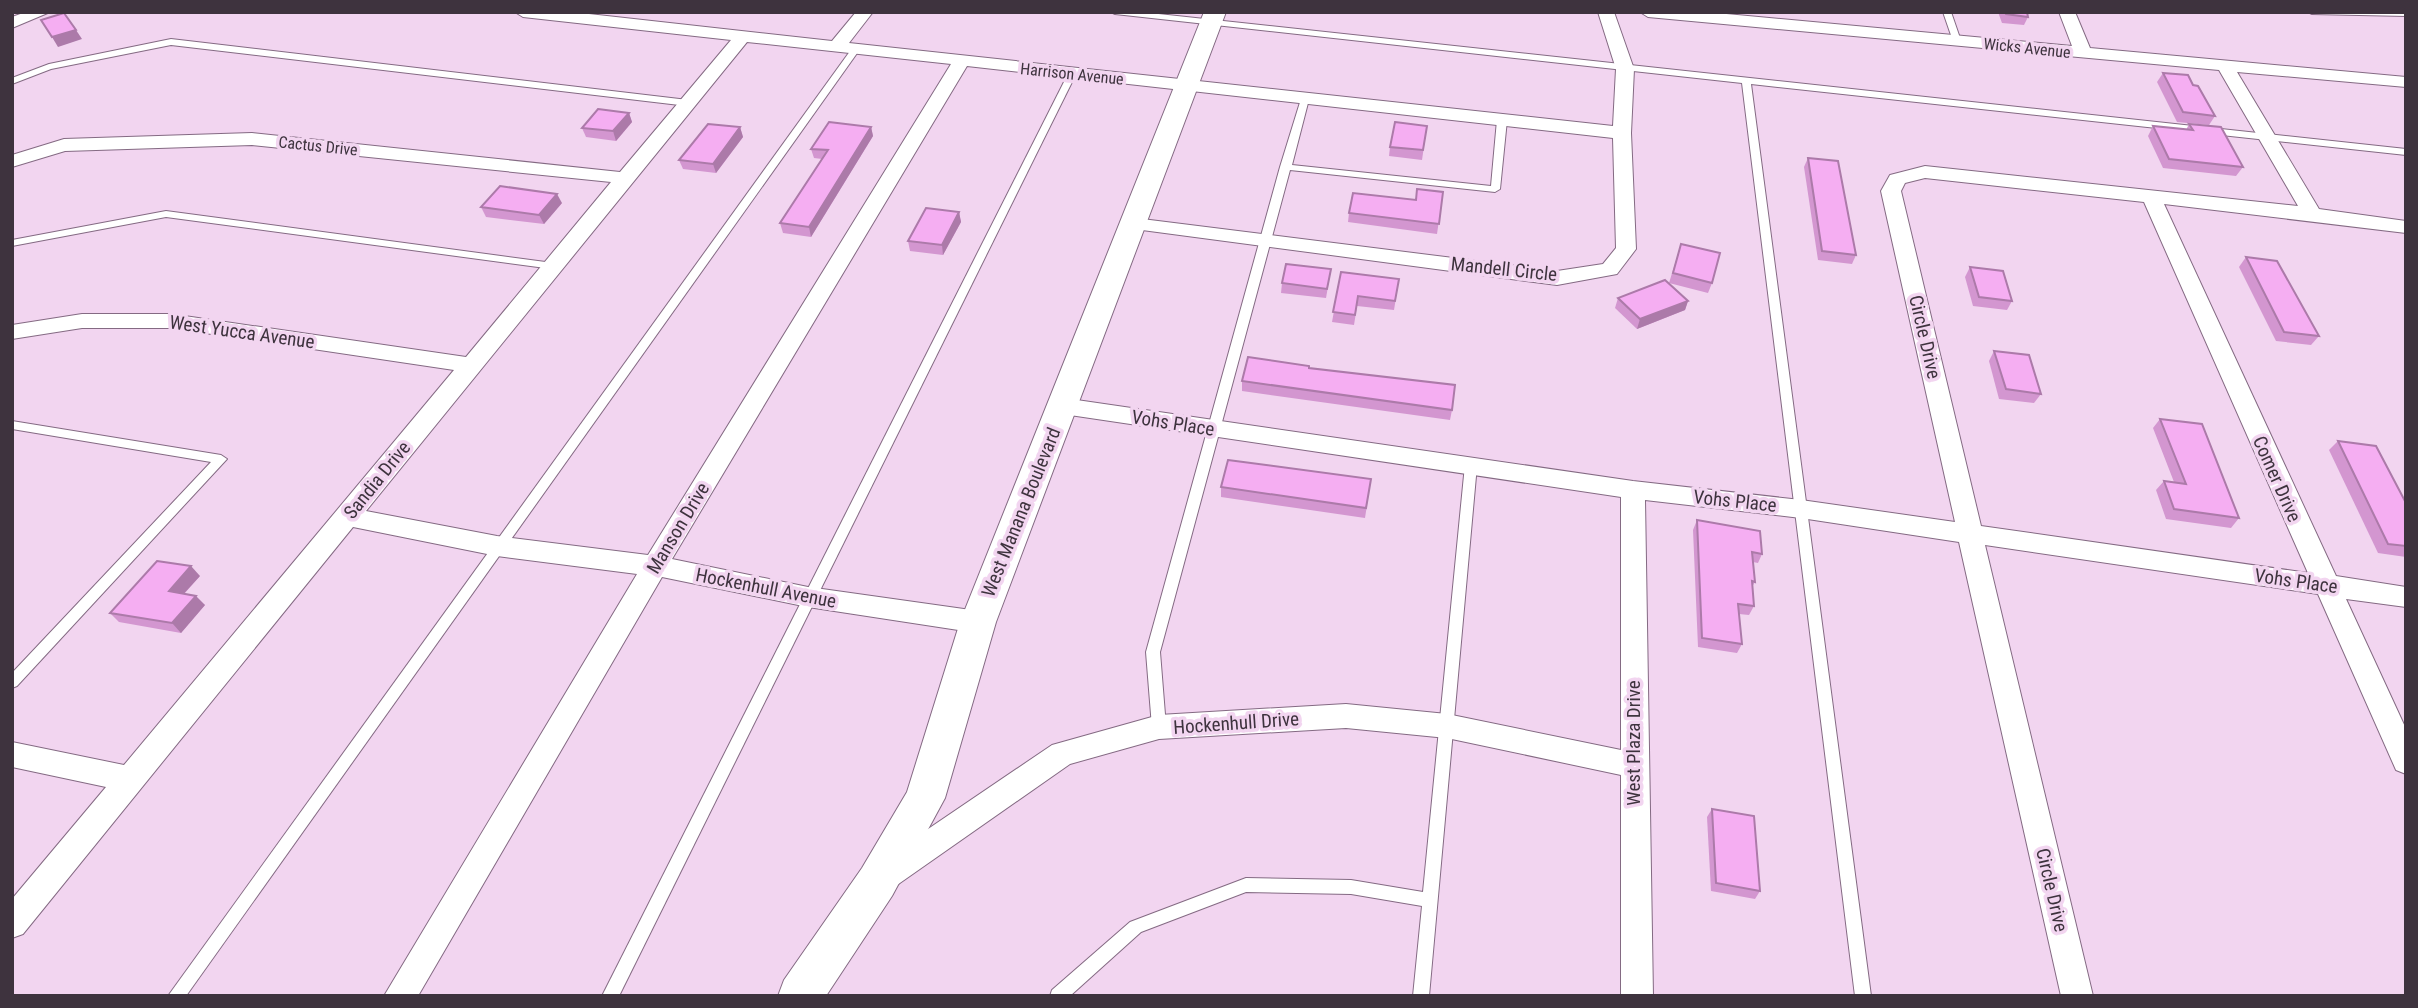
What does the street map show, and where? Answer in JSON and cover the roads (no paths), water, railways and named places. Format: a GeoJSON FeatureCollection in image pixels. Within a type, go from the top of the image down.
{"type":"FeatureCollection","features":[{"type":"Feature","properties":{"kind":"street"},"geometry":{"type":"LineString","coordinates":[[12,23],[42,12]]}},
{"type":"Feature","properties":{"kind":"street","name":"Harrison Avenue"},"geometry":{"type":"LineString","coordinates":[[523,12],[1622,133]]}},
{"type":"Feature","properties":{"kind":"street"},"geometry":{"type":"LineString","coordinates":[[837,46],[865,12]]}},
{"type":"Feature","properties":{"kind":"street","name":"Mandell Circle"},"geometry":{"type":"LineString","coordinates":[[1134,224],[1557,278],[1610,269],[1626,249],[1622,133],[1625,69],[1606,12]]}},
{"type":"Feature","properties":{"kind":"street","name":"Wicks Avenue"},"geometry":{"type":"LineString","coordinates":[[1648,12],[1834,20],[1957,41],[2406,82]]}},
{"type":"Feature","properties":{"kind":"street"},"geometry":{"type":"LineString","coordinates":[[2067,12],[2084,54]]}},
{"type":"Feature","properties":{"kind":"street","name":"West Manana Boulevard"},"geometry":{"type":"LineString","coordinates":[[800,996],[877,882],[925,797],[978,622],[1213,18]]}},
{"type":"Feature","properties":{"kind":"street","name":"Sandia Drive"},"geometry":{"type":"LineString","coordinates":[[12,923],[742,37]]}},
{"type":"Feature","properties":{"kind":"street","name":"Manson Drive"},"geometry":{"type":"LineString","coordinates":[[400,996],[655,566],[961,62]]}},
{"type":"Feature","properties":{"kind":"street"},"geometry":{"type":"LineString","coordinates":[[2225,67],[2312,214]]}},
{"type":"Feature","properties":{"kind":"street","name":"Cactus Drive"},"geometry":{"type":"LineString","coordinates":[[12,161],[64,145],[252,139],[625,178]]}},
{"type":"Feature","properties":{"kind":"street","name":"Circle Drive"},"geometry":{"type":"LineString","coordinates":[[2077,996],[1891,191],[1897,179],[1925,172],[2312,214],[2406,228]]}},
{"type":"Feature","properties":{"kind":"street","name":"Comer Drive"},"geometry":{"type":"LineString","coordinates":[[2151,196],[2406,761]]}},
{"type":"Feature","properties":{"kind":"street","name":"West Yucca Avenue"},"geometry":{"type":"LineString","coordinates":[[12,332],[82,321],[171,321],[470,365]]}},
{"type":"Feature","properties":{"kind":"street","name":"Vohs Place"},"geometry":{"type":"LineString","coordinates":[[1063,406],[1633,490],[1801,509],[2406,597]]}},
{"type":"Feature","properties":{"kind":"street","name":"West Plaza Drive"},"geometry":{"type":"LineString","coordinates":[[1633,490],[1633,765],[1637,996]]}},
{"type":"Feature","properties":{"kind":"street","name":"Hockenhull Avenue"},"geometry":{"type":"LineString","coordinates":[[348,517],[497,546],[655,566],[808,597],[978,622]]}},
{"type":"Feature","properties":{"kind":"street","name":"Hockenhull Drive"},"geometry":{"type":"LineString","coordinates":[[877,882],[1062,754],[1159,727],[1346,716],[1447,726],[1633,765]]}},
{"type":"Feature","properties":{"kind":"street"},"geometry":{"type":"LineString","coordinates":[[12,754],[130,779]]}},
{"type":"Feature","properties":{"kind":"lane"},"geometry":{"type":"LineString","coordinates":[[1115,12],[1213,18],[1625,69],[2406,152]]}},
{"type":"Feature","properties":{"kind":"lane"},"geometry":{"type":"LineString","coordinates":[[1947,12],[1957,41]]}},
{"type":"Feature","properties":{"kind":"lane"},"geometry":{"type":"LineString","coordinates":[[2312,12],[2406,14]]}},
{"type":"Feature","properties":{"kind":"lane"},"geometry":{"type":"LineString","coordinates":[[12,81],[50,67],[172,42],[688,103]]}},
{"type":"Feature","properties":{"kind":"lane"},"geometry":{"type":"LineString","coordinates":[[176,996],[856,49]]}},
{"type":"Feature","properties":{"kind":"lane"},"geometry":{"type":"LineString","coordinates":[[610,996],[1072,74]]}},
{"type":"Feature","properties":{"kind":"lane"},"geometry":{"type":"LineString","coordinates":[[1746,82],[1863,996]]}},
{"type":"Feature","properties":{"kind":"lane"},"geometry":{"type":"LineString","coordinates":[[1159,727],[1153,652],[1305,99]]}},
{"type":"Feature","properties":{"kind":"lane"},"geometry":{"type":"LineString","coordinates":[[1285,166],[1495,189],[1502,120]]}},
{"type":"Feature","properties":{"kind":"lane"},"geometry":{"type":"LineString","coordinates":[[12,243],[166,214],[553,266]]}},
{"type":"Feature","properties":{"kind":"lane"},"geometry":{"type":"LineString","coordinates":[[12,425],[221,459],[12,682]]}},
{"type":"Feature","properties":{"kind":"lane"},"geometry":{"type":"LineString","coordinates":[[1421,996],[1471,465]]}},
{"type":"Feature","properties":{"kind":"lane"},"geometry":{"type":"LineString","coordinates":[[1058,996],[1136,928],[1246,885],[1351,887],[1429,900]]}}]}
